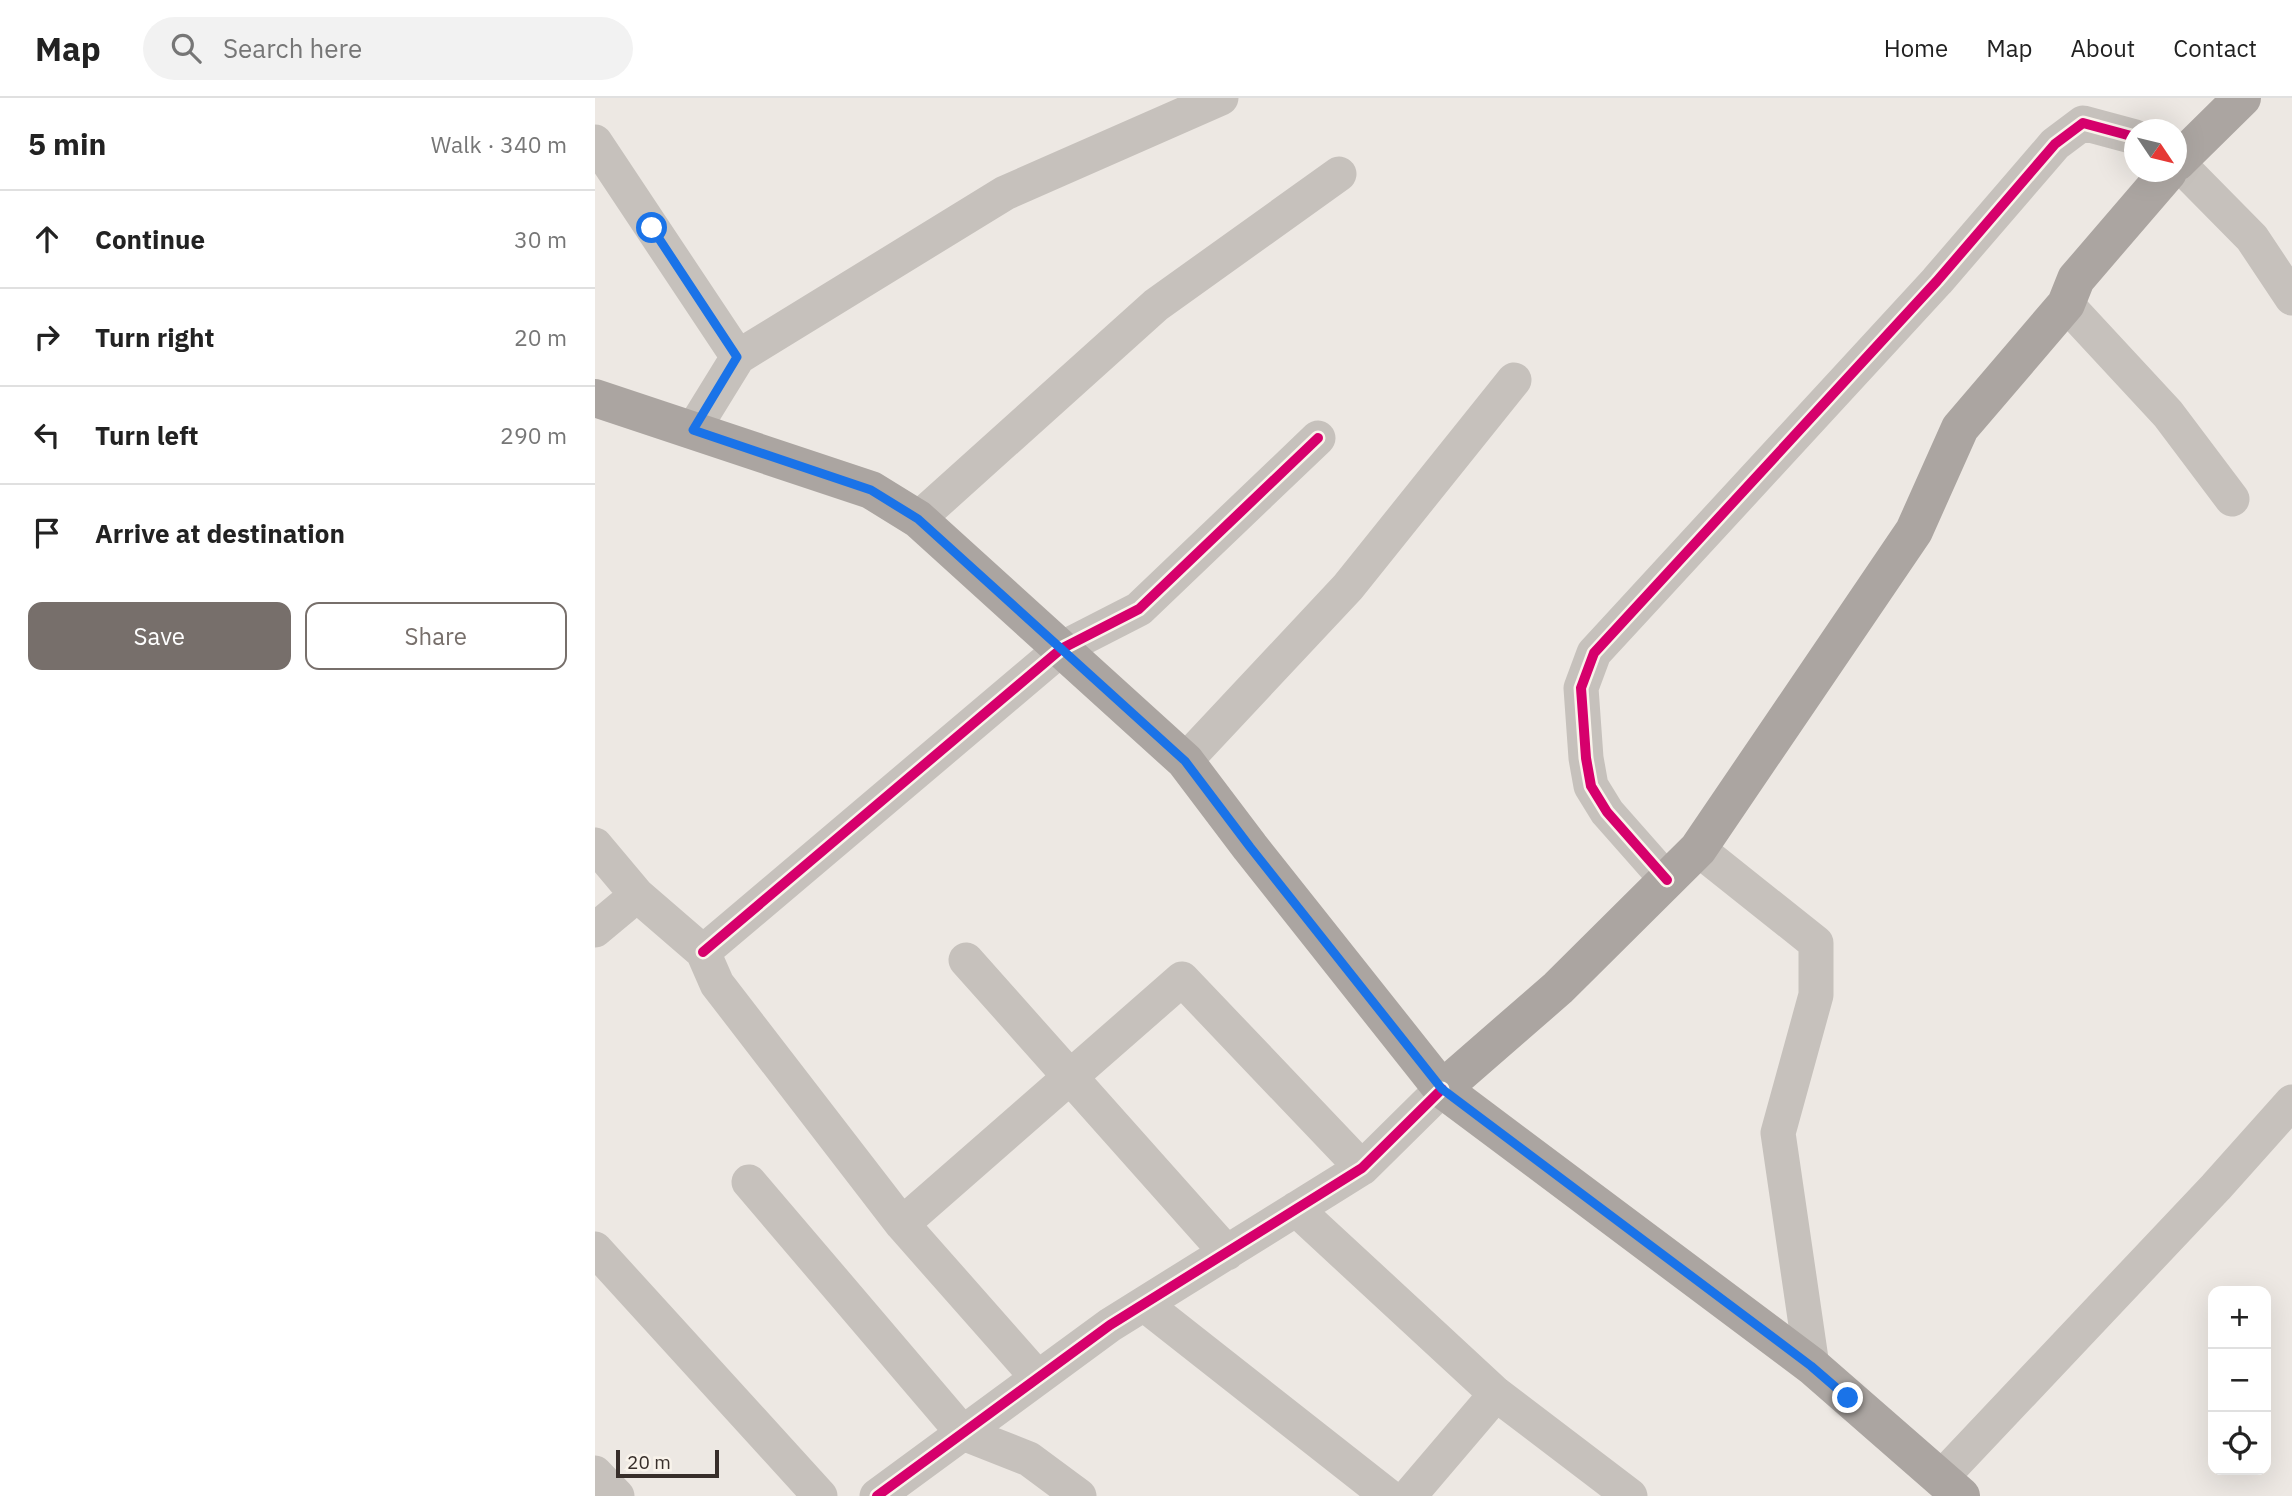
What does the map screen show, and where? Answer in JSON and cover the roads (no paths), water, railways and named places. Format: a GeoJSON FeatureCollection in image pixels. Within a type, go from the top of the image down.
{"type":"FeatureCollection","features":[{"type":"Feature","properties":{"kind":"main road"},"geometry":{"type":"LineString","coordinates":[[2187,151],[2242,98]]}},
{"type":"Feature","properties":{"kind":"main road"},"geometry":{"type":"LineString","coordinates":[[1442,1089],[1558,988],[1698,849],[1914,531],[1960,428],[2066,304],[2076,279],[2159,182]]}},
{"type":"Feature","properties":{"kind":"main road"},"geometry":{"type":"LineString","coordinates":[[595,398],[871,490],[918,519],[1185,761],[1442,1089],[1811,1366],[1951,1488]]}},
{"type":"Feature","properties":{"kind":"street"},"geometry":{"type":"LineString","coordinates":[[693,430],[737,357],[1005,193],[1221,98]]}},
{"type":"Feature","properties":{"kind":"street"},"geometry":{"type":"LineString","coordinates":[[1667,880],[1607,812],[1591,786],[1586,758],[1581,688],[1594,653],[1937,281],[2055,144],[2084,123],[2124,134]]}},
{"type":"Feature","properties":{"kind":"street"},"geometry":{"type":"LineString","coordinates":[[595,142],[737,357]]}},
{"type":"Feature","properties":{"kind":"street"},"geometry":{"type":"LineString","coordinates":[[2187,173],[2252,238],[2292,298]]}},
{"type":"Feature","properties":{"kind":"street"},"geometry":{"type":"LineString","coordinates":[[918,519],[1156,305],[1339,174]]}},
{"type":"Feature","properties":{"kind":"street"},"geometry":{"type":"LineString","coordinates":[[2066,304],[2168,414],[2232,499]]}},
{"type":"Feature","properties":{"kind":"street"},"geometry":{"type":"LineString","coordinates":[[1185,761],[1348,587],[1514,380]]}},
{"type":"Feature","properties":{"kind":"street"},"geometry":{"type":"LineString","coordinates":[[703,952],[1061,649],[1139,609],[1318,438]]}},
{"type":"Feature","properties":{"kind":"street"},"geometry":{"type":"LineString","coordinates":[[595,845],[637,895],[703,952],[717,984],[902,1223],[1038,1378]]}},
{"type":"Feature","properties":{"kind":"street"},"geometry":{"type":"LineString","coordinates":[[1698,849],[1816,943],[1816,995],[1777,1133],[1811,1366]]}},
{"type":"Feature","properties":{"kind":"street"},"geometry":{"type":"LineString","coordinates":[[595,930],[637,895]]}},
{"type":"Feature","properties":{"kind":"street"},"geometry":{"type":"LineString","coordinates":[[966,960],[1227,1253]]}},
{"type":"Feature","properties":{"kind":"street"},"geometry":{"type":"LineString","coordinates":[[902,1223],[1182,979],[1362,1168]]}},
{"type":"Feature","properties":{"kind":"street"},"geometry":{"type":"LineString","coordinates":[[877,1496],[1110,1325],[1362,1168],[1442,1089]]}},
{"type":"Feature","properties":{"kind":"street"},"geometry":{"type":"LineString","coordinates":[[1951,1488],[2292,1102]]}},
{"type":"Feature","properties":{"kind":"street"},"geometry":{"type":"LineString","coordinates":[[749,1182],[963,1433],[1029,1459],[1079,1496]]}},
{"type":"Feature","properties":{"kind":"street"},"geometry":{"type":"LineString","coordinates":[[1296,1209],[1496,1394],[1630,1496]]}},
{"type":"Feature","properties":{"kind":"street"},"geometry":{"type":"LineString","coordinates":[[595,1249],[820,1496]]}},
{"type":"Feature","properties":{"kind":"street"},"geometry":{"type":"LineString","coordinates":[[1144,1304],[1388,1496]]}},
{"type":"Feature","properties":{"kind":"street"},"geometry":{"type":"LineString","coordinates":[[1409,1496],[1496,1394]]}},
{"type":"Feature","properties":{"kind":"street"},"geometry":{"type":"LineString","coordinates":[[595,1473],[617,1496]]}}]}
